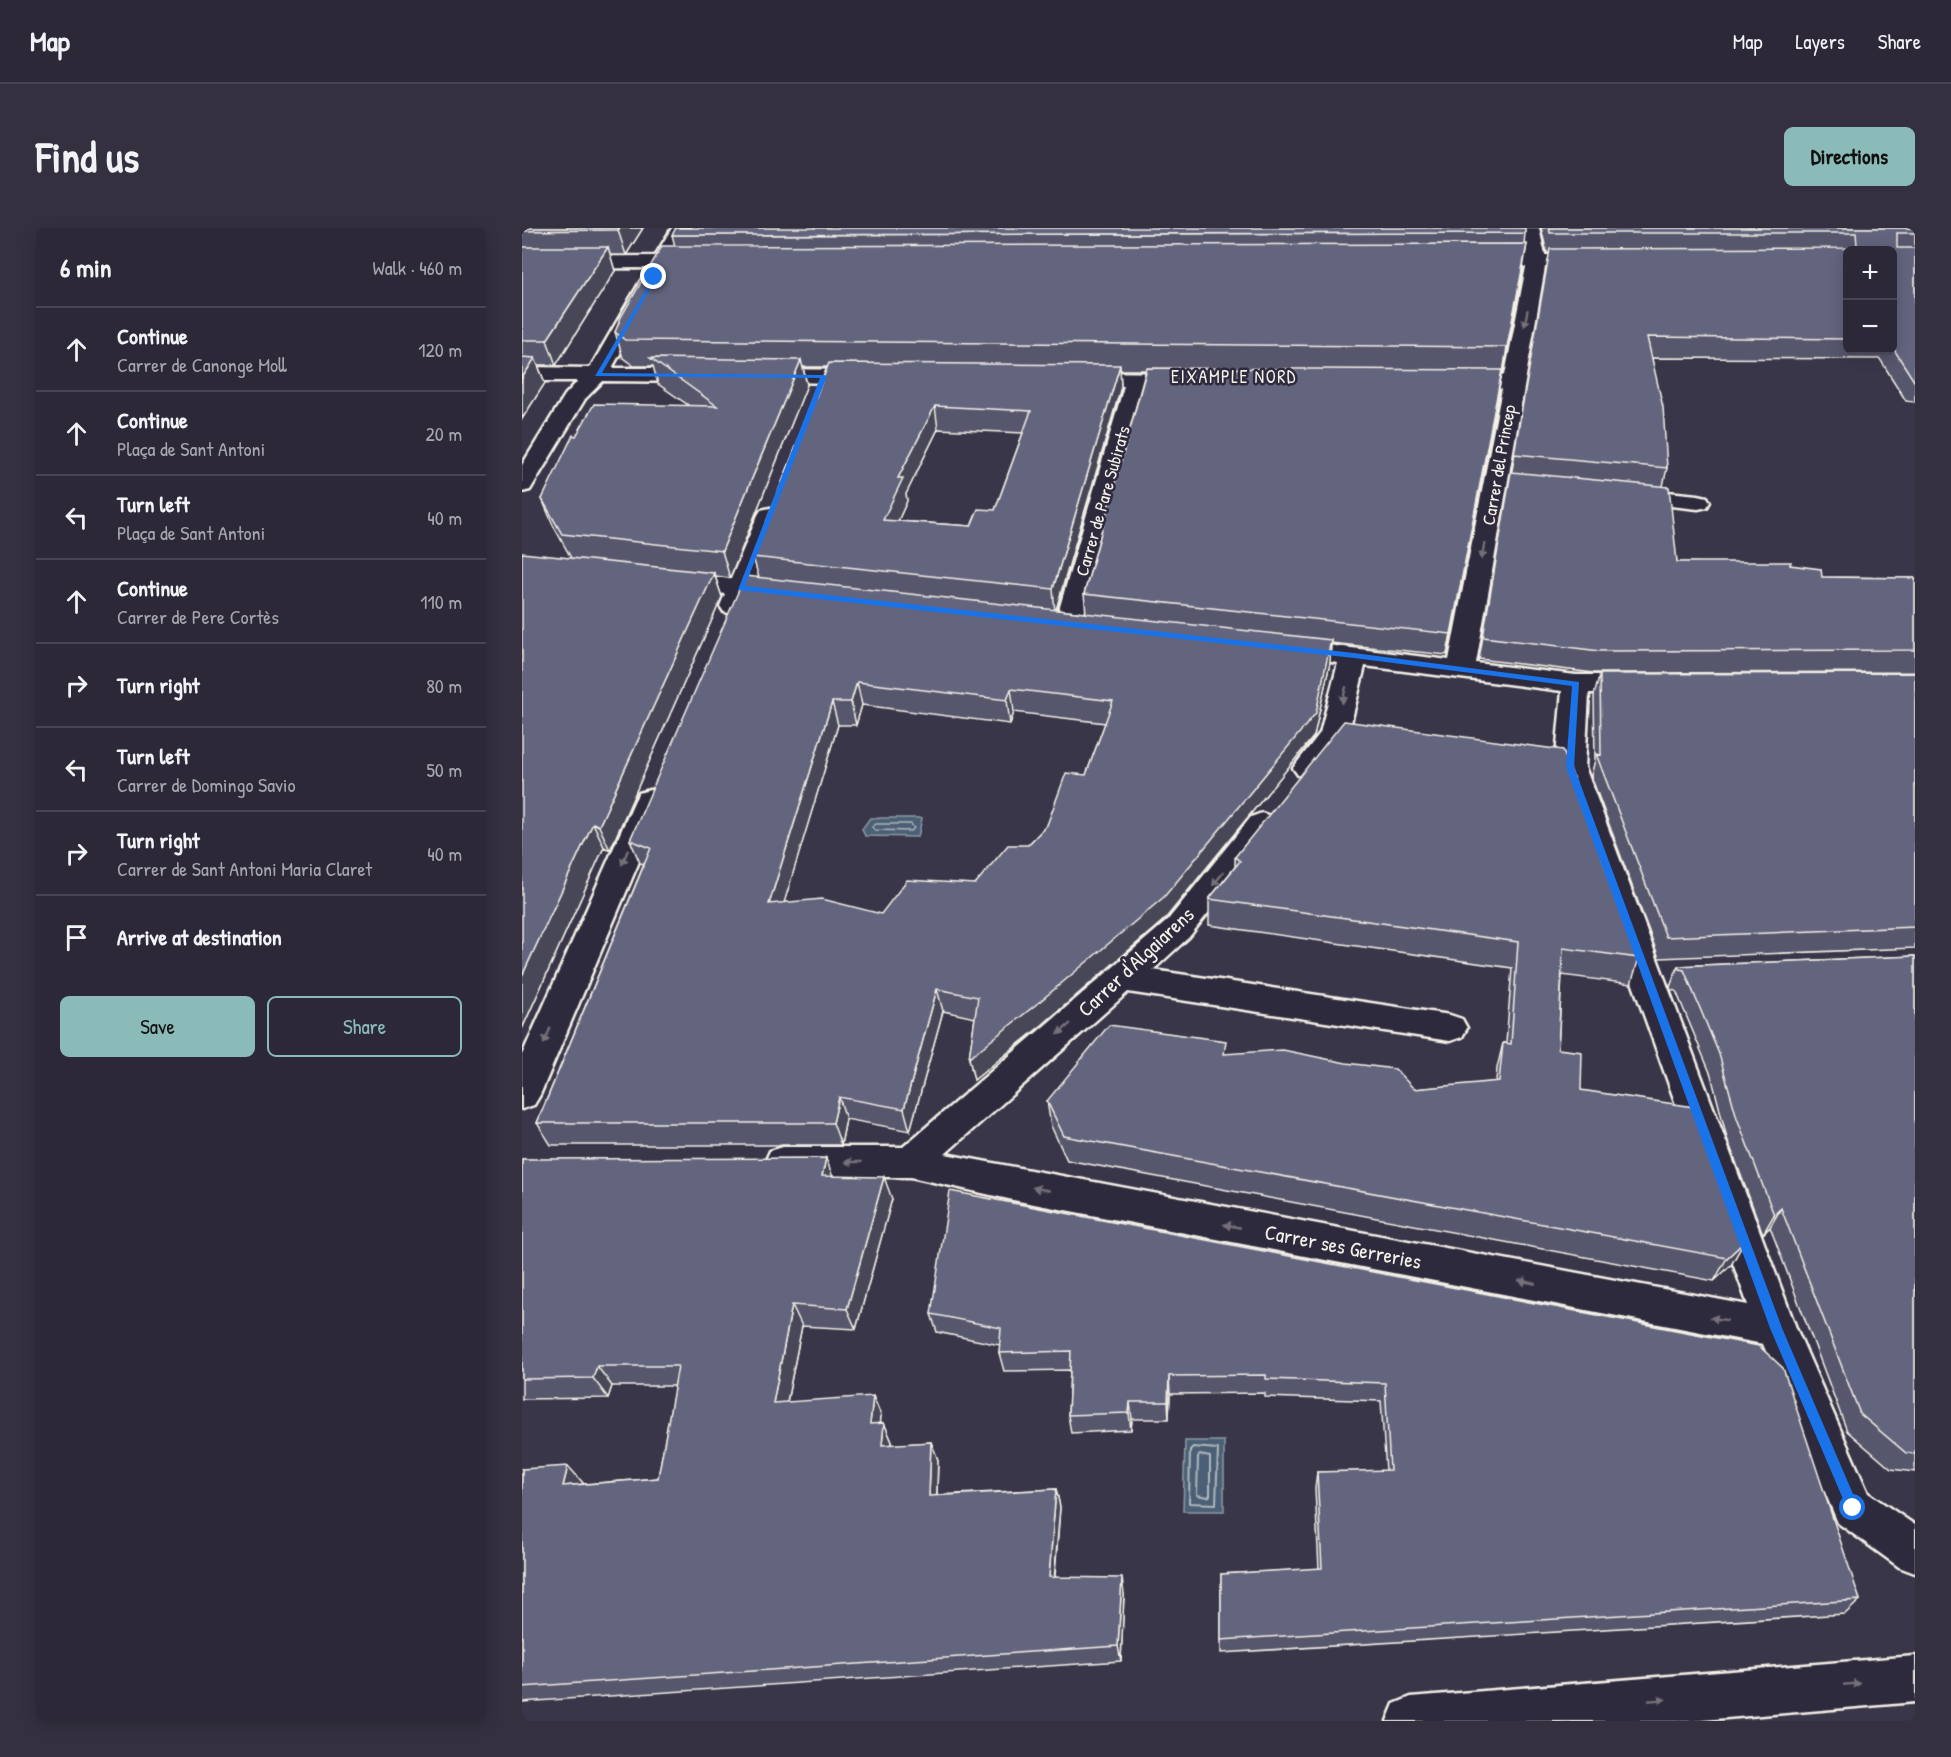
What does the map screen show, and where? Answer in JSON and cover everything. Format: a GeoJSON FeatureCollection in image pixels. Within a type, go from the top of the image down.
{"type":"FeatureCollection","features":[{"type":"Feature","properties":{"kind":"street"},"geometry":{"type":"LineString","coordinates":[[522,485],[576,395],[597,375],[681,228]]}},
{"type":"Feature","properties":{"kind":"street"},"geometry":{"type":"LineString","coordinates":[[1530,228],[1536,261]]}},
{"type":"Feature","properties":{"kind":"street"},"geometry":{"type":"LineString","coordinates":[[1465,261],[1618,261]]}},
{"type":"Feature","properties":{"kind":"street","name":"Carrer del Princep"},"geometry":{"type":"LineString","coordinates":[[1461,669],[1536,261]]}},
{"type":"Feature","properties":{"kind":"street"},"geometry":{"type":"LineString","coordinates":[[522,263],[715,262]]}},
{"type":"Feature","properties":{"kind":"street"},"geometry":{"type":"LineString","coordinates":[[522,374],[717,376]]}},
{"type":"Feature","properties":{"kind":"street"},"geometry":{"type":"LineString","coordinates":[[740,376],[819,388],[893,377]]}},
{"type":"Feature","properties":{"kind":"street"},"geometry":{"type":"LineString","coordinates":[[1056,379],[1208,380]]}},
{"type":"Feature","properties":{"kind":"street","name":"Carrer de Pare Subirats"},"geometry":{"type":"LineString","coordinates":[[1068,624],[1137,379]]}},
{"type":"Feature","properties":{"kind":"street"},"geometry":{"type":"LineString","coordinates":[[1431,382],[1514,382]]}},
{"type":"Feature","properties":{"kind":"street"},"geometry":{"type":"LineString","coordinates":[[1495,483],[1519,485]]}},
{"type":"Feature","properties":{"kind":"street"},"geometry":{"type":"LineString","coordinates":[[722,631],[780,488]]}},
{"type":"Feature","properties":{"kind":"street"},"geometry":{"type":"LineString","coordinates":[[1603,493],[1698,502]]}},
{"type":"Feature","properties":{"kind":"street"},"geometry":{"type":"LineString","coordinates":[[648,578],[811,596]]}},
{"type":"Feature","properties":{"kind":"street"},"geometry":{"type":"LineString","coordinates":[[1259,645],[1576,684],[1669,684]]}},
{"type":"Feature","properties":{"kind":"street","name":"Carrer d'Algaiarens"},"geometry":{"type":"LineString","coordinates":[[911,1162],[1178,929],[1286,795],[1346,737],[1354,655]]}},
{"type":"Feature","properties":{"kind":"street"},"geometry":{"type":"LineString","coordinates":[[1576,684],[1558,766],[1664,973],[1776,1328],[1853,1508],[1915,1551]]}},
{"type":"Feature","properties":{"kind":"street"},"geometry":{"type":"LineString","coordinates":[[522,1095],[662,772]]}},
{"type":"Feature","properties":{"kind":"street"},"geometry":{"type":"LineString","coordinates":[[1121,978],[1450,1028]]}},
{"type":"Feature","properties":{"kind":"street","name":"Carrer ses Gerreries"},"geometry":{"type":"LineString","coordinates":[[746,1162],[911,1162],[1776,1328]]}},
{"type":"Feature","properties":{"kind":"street"},"geometry":{"type":"LineString","coordinates":[[1411,1721],[1915,1679]]}},
{"type":"Feature","properties":{"kind":"water"},"geometry":{"type":"Polygon","coordinates":[[[870,818],[922,818],[918,837],[865,836],[862,829],[870,818]]]}},
{"type":"Feature","properties":{"kind":"water"},"geometry":{"type":"Polygon","coordinates":[[[1185,1441],[1224,1441],[1224,1511],[1183,1511],[1185,1441]]]}},
{"type":"Feature","properties":{"kind":"building"},"geometry":{"type":"Polygon","coordinates":[[[522,228],[620,228],[618,230],[522,231],[522,228]]]}},
{"type":"Feature","properties":{"kind":"building"},"geometry":{"type":"Polygon","coordinates":[[[676,228],[1525,228],[1525,233],[672,235],[676,228]]]}},
{"type":"Feature","properties":{"kind":"building"},"geometry":{"type":"Polygon","coordinates":[[[1549,228],[1915,228],[1915,233],[1897,233],[1897,246],[1857,246],[1856,233],[1550,233],[1549,228]]]}},
{"type":"Feature","properties":{"kind":"building"},"geometry":{"type":"Polygon","coordinates":[[[1527,244],[1507,347],[625,340],[615,332],[621,317],[662,246],[1527,244]]]}},
{"type":"Feature","properties":{"kind":"building"},"geometry":{"type":"Polygon","coordinates":[[[522,247],[608,247],[547,340],[522,340],[522,247]]]}},
{"type":"Feature","properties":{"kind":"building"},"geometry":{"type":"Polygon","coordinates":[[[1843,248],[1843,339],[1647,337],[1663,407],[1667,468],[1514,454],[1550,249],[1843,248]]]}},
{"type":"Feature","properties":{"kind":"building"},"geometry":{"type":"Polygon","coordinates":[[[1897,248],[1915,248],[1914,381],[1897,354],[1897,248]]]}},
{"type":"Feature","properties":{"kind":"building"},"geometry":{"type":"Polygon","coordinates":[[[522,357],[535,358],[522,378],[522,357]]]}},
{"type":"Feature","properties":{"kind":"building"},"geometry":{"type":"Polygon","coordinates":[[[650,358],[801,360],[722,551],[562,534],[542,499],[573,435],[576,436],[594,404],[717,406],[650,358]]]}},
{"type":"Feature","properties":{"kind":"building"},"geometry":{"type":"Polygon","coordinates":[[[829,363],[1120,365],[1053,589],[753,557],[829,363]],[[935,406],[898,478],[903,478],[883,520],[971,526],[978,509],[995,510],[1031,411],[935,406]]]}},
{"type":"Feature","properties":{"kind":"building"},"geometry":{"type":"Polygon","coordinates":[[[1147,368],[1502,370],[1451,634],[1084,594],[1147,368]]]}},
{"type":"Feature","properties":{"kind":"building"},"geometry":{"type":"Polygon","coordinates":[[[1511,472],[1669,487],[1677,562],[1791,562],[1790,565],[1821,569],[1822,577],[1915,578],[1915,650],[1600,651],[1483,637],[1511,472]]]}},
{"type":"Feature","properties":{"kind":"building"},"geometry":{"type":"Polygon","coordinates":[[[522,553],[714,573],[599,826],[593,823],[522,976],[522,553]]]}},
{"type":"Feature","properties":{"kind":"building"},"geometry":{"type":"Polygon","coordinates":[[[745,576],[1331,640],[1316,713],[1164,897],[969,1058],[978,997],[937,989],[904,1109],[839,1097],[833,1123],[537,1123],[651,848],[630,840],[745,576]],[[857,682],[851,702],[832,702],[769,904],[822,899],[881,914],[907,880],[975,884],[1008,845],[1028,845],[1047,825],[1066,773],[1086,775],[1113,701],[1011,689],[1007,700],[857,682]]]}},
{"type":"Feature","properties":{"kind":"building"},"geometry":{"type":"Polygon","coordinates":[[[1915,673],[1915,927],[1666,937],[1596,754],[1601,755],[1600,674],[1915,673]]]}},
{"type":"Feature","properties":{"kind":"building"},"geometry":{"type":"Polygon","coordinates":[[[1344,721],[1563,750],[1639,958],[1563,948],[1558,1049],[1582,1052],[1581,1090],[1694,1107],[1744,1242],[1727,1258],[1064,1136],[1047,1101],[1109,1025],[1226,1041],[1224,1054],[1283,1050],[1346,1063],[1395,1069],[1414,1089],[1499,1081],[1503,1043],[1511,1044],[1518,942],[1209,899],[1240,861],[1235,857],[1344,721]]]}},
{"type":"Feature","properties":{"kind":"building"},"geometry":{"type":"Polygon","coordinates":[[[1915,956],[1915,1454],[1906,1453],[1860,1414],[1781,1208],[1774,1215],[1737,1118],[1719,1054],[1684,970],[1679,969],[1678,966],[1915,956]]]}},
{"type":"Feature","properties":{"kind":"building"},"geometry":{"type":"Polygon","coordinates":[[[826,1158],[822,1176],[884,1177],[847,1309],[792,1305],[773,1403],[873,1396],[870,1424],[884,1423],[882,1445],[931,1442],[929,1496],[1056,1489],[1049,1577],[1122,1578],[1118,1646],[522,1687],[522,1469],[568,1466],[563,1486],[658,1478],[678,1366],[597,1366],[593,1378],[522,1379],[522,1159],[826,1158]]]}},
{"type":"Feature","properties":{"kind":"building"},"geometry":{"type":"Polygon","coordinates":[[[950,1191],[1759,1346],[1783,1368],[1860,1600],[1221,1640],[1221,1574],[1322,1568],[1317,1472],[1390,1470],[1385,1383],[1266,1379],[1266,1375],[1169,1376],[1168,1402],[1130,1402],[1129,1413],[1068,1415],[1071,1351],[999,1353],[1001,1328],[931,1314],[950,1191]]]}},
{"type":"Feature","properties":{"kind":"district","name":"EIXAMPLE NORD"},"geometry":{"type":"Point","coordinates":[1234,377]}},
{"type":"Feature","properties":{"kind":"route"},"geometry":{"type":"LineString","coordinates":[[654,277],[597,375],[824,376],[741,588],[1354,655],[1576,684],[1570,767],[1776,1328],[1853,1508]]}}]}
